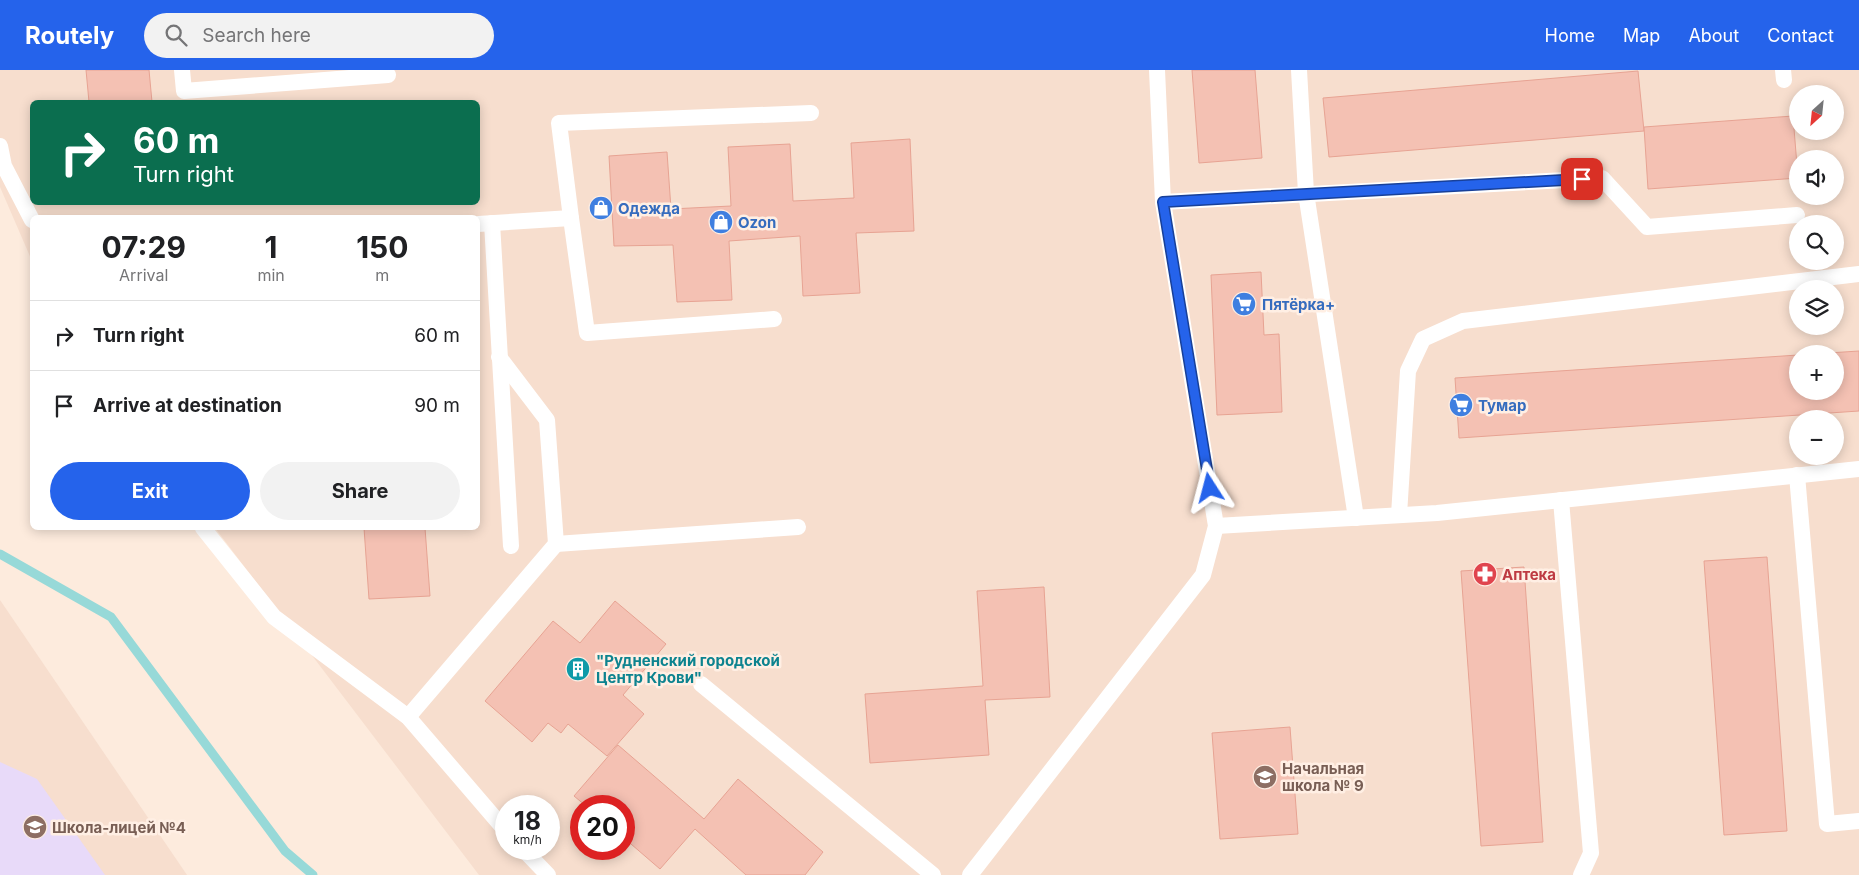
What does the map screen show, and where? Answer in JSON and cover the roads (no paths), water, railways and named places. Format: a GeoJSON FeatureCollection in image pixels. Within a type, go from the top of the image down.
{"type":"FeatureCollection","features":[{"type":"Feature","properties":{"kind":"lane"},"geometry":{"type":"LineString","coordinates":[[182,70],[184,91],[340,74],[388,75]]}},
{"type":"Feature","properties":{"kind":"lane"},"geometry":{"type":"LineString","coordinates":[[970,875],[1203,575],[1216,526],[1163,202],[1156,70]]}},
{"type":"Feature","properties":{"kind":"lane"},"geometry":{"type":"LineString","coordinates":[[1300,70],[1306,194],[1356,518]]}},
{"type":"Feature","properties":{"kind":"lane"},"geometry":{"type":"LineString","coordinates":[[774,319],[587,333],[559,123],[811,113]]}},
{"type":"Feature","properties":{"kind":"lane"},"geometry":{"type":"LineString","coordinates":[[0,146],[4,166],[30,216]]}},
{"type":"Feature","properties":{"kind":"lane"},"geometry":{"type":"LineString","coordinates":[[1163,202],[1602,178],[1647,227],[1789,216]]}},
{"type":"Feature","properties":{"kind":"lane"},"geometry":{"type":"LineString","coordinates":[[511,546],[499,357],[485,223],[571,218]]}},
{"type":"Feature","properties":{"kind":"lane"},"geometry":{"type":"LineString","coordinates":[[1399,515],[1408,371],[1423,338],[1463,321],[1859,274]]}},
{"type":"Feature","properties":{"kind":"lane"},"geometry":{"type":"LineString","coordinates":[[408,717],[556,544],[547,420],[499,357]]}},
{"type":"Feature","properties":{"kind":"lane"},"geometry":{"type":"LineString","coordinates":[[1216,526],[1399,515],[1859,469]]}},
{"type":"Feature","properties":{"kind":"lane"},"geometry":{"type":"LineString","coordinates":[[1797,475],[1828,824],[1859,821]]}},
{"type":"Feature","properties":{"kind":"lane"},"geometry":{"type":"LineString","coordinates":[[1561,500],[1591,853],[1581,875]]}},
{"type":"Feature","properties":{"kind":"lane"},"geometry":{"type":"LineString","coordinates":[[556,544],[798,527]]}},
{"type":"Feature","properties":{"kind":"lane"},"geometry":{"type":"LineString","coordinates":[[205,530],[274,617],[408,717],[495,818]]}},
{"type":"Feature","properties":{"kind":"lane"},"geometry":{"type":"LineString","coordinates":[[701,684],[933,875]]}},
{"type":"Feature","properties":{"kind":"lane"},"geometry":{"type":"LineString","coordinates":[[534,860],[548,875]]}},
{"type":"Feature","properties":{"kind":"waterway"},"geometry":{"type":"LineString","coordinates":[[0,554],[111,617],[285,851],[313,875]]}},
{"type":"Feature","properties":{"kind":"place","name":"Одежда"},"geometry":{"type":"Point","coordinates":[601,208]}},
{"type":"Feature","properties":{"kind":"place","name":"Ozon"},"geometry":{"type":"Point","coordinates":[721,222]}},
{"type":"Feature","properties":{"kind":"place","name":"Пятёрка+"},"geometry":{"type":"Point","coordinates":[1244,304]}},
{"type":"Feature","properties":{"kind":"place","name":"Тумар"},"geometry":{"type":"Point","coordinates":[1461,405]}},
{"type":"Feature","properties":{"kind":"place","name":"Аптека"},"geometry":{"type":"Point","coordinates":[1485,574]}},
{"type":"Feature","properties":{"kind":"place","name":"\"Рудненский городской Центр Крови\""},"geometry":{"type":"Point","coordinates":[578,669]}},
{"type":"Feature","properties":{"kind":"place","name":"Начальная школа № 9"},"geometry":{"type":"Point","coordinates":[1265,777]}},
{"type":"Feature","properties":{"kind":"place","name":"Школа-лицей №4"},"geometry":{"type":"Point","coordinates":[35,827]}}]}
